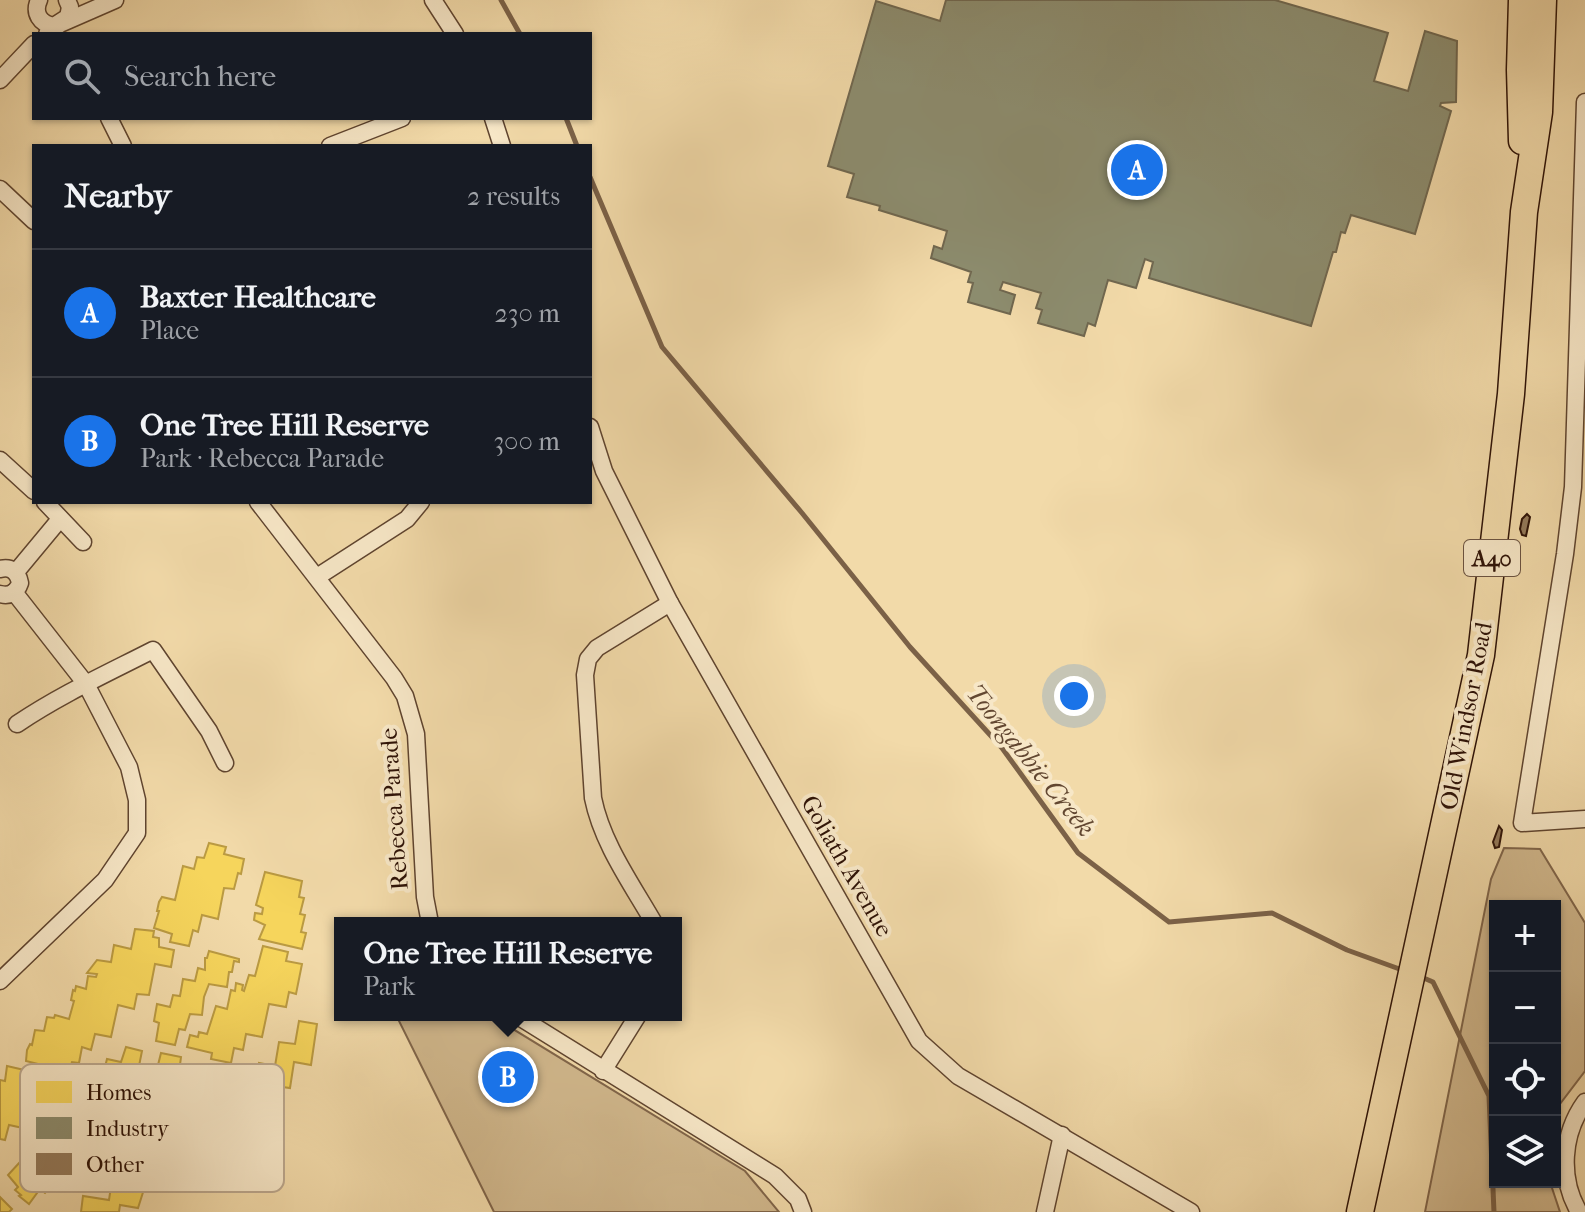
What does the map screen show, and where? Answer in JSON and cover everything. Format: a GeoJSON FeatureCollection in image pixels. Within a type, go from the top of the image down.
{"type":"FeatureCollection","features":[{"type":"Feature","properties":{"kind":"highway","name":"Old Windsor Road"},"geometry":{"type":"LineString","coordinates":[[1522,0],[1520,70],[1524,212]]}},
{"type":"Feature","properties":{"kind":"highway","name":"Old Windsor Road"},"geometry":{"type":"LineString","coordinates":[[1360,1212],[1481,655],[1511,394],[1524,212],[1539,112],[1543,0]]}},
{"type":"Feature","properties":{"kind":"street"},"geometry":{"type":"LineString","coordinates":[[39,0],[36,7],[39,18],[57,31]]}},
{"type":"Feature","properties":{"kind":"street"},"geometry":{"type":"LineString","coordinates":[[57,31],[69,13],[67,0]]}},
{"type":"Feature","properties":{"kind":"street"},"geometry":{"type":"LineString","coordinates":[[57,31],[115,0]]}},
{"type":"Feature","properties":{"kind":"street"},"geometry":{"type":"LineString","coordinates":[[433,0],[454,32]]}},
{"type":"Feature","properties":{"kind":"street"},"geometry":{"type":"LineString","coordinates":[[0,80],[32,46]]}},
{"type":"Feature","properties":{"kind":"street"},"geometry":{"type":"LineString","coordinates":[[1585,102],[1573,487],[1522,823],[1585,819]]}},
{"type":"Feature","properties":{"kind":"street"},"geometry":{"type":"LineString","coordinates":[[110,120],[122,144]]}},
{"type":"Feature","properties":{"kind":"street"},"geometry":{"type":"LineString","coordinates":[[335,144],[397,120]]}},
{"type":"Feature","properties":{"kind":"street"},"geometry":{"type":"LineString","coordinates":[[494,120],[501,144]]}},
{"type":"Feature","properties":{"kind":"street"},"geometry":{"type":"LineString","coordinates":[[0,189],[32,219]]}},
{"type":"Feature","properties":{"kind":"street","name":"Goliath Avenue"},"geometry":{"type":"LineString","coordinates":[[592,433],[604,471],[670,603],[919,1041],[958,1076],[1191,1212]]}},
{"type":"Feature","properties":{"kind":"street"},"geometry":{"type":"LineString","coordinates":[[0,460],[32,489]]}},
{"type":"Feature","properties":{"kind":"street"},"geometry":{"type":"LineString","coordinates":[[47,504],[83,542]]}},
{"type":"Feature","properties":{"kind":"street","name":"Rebecca Parade"},"geometry":{"type":"LineString","coordinates":[[260,504],[405,696],[416,734],[425,897],[429,917]]}},
{"type":"Feature","properties":{"kind":"street"},"geometry":{"type":"LineString","coordinates":[[317,577],[407,519],[419,504]]}},
{"type":"Feature","properties":{"kind":"street"},"geometry":{"type":"LineString","coordinates":[[0,981],[105,880],[137,833],[137,800],[129,767],[86,684],[7,593],[20,583],[8,570],[60,519]]}},
{"type":"Feature","properties":{"kind":"street"},"geometry":{"type":"LineString","coordinates":[[651,917],[602,833],[596,815],[585,675],[588,659],[605,641],[670,603]]}},
{"type":"Feature","properties":{"kind":"street"},"geometry":{"type":"LineString","coordinates":[[17,724],[54,699],[153,650],[209,731],[225,763]]}},
{"type":"Feature","properties":{"kind":"street"},"geometry":{"type":"LineString","coordinates":[[525,1021],[775,1176],[798,1199],[803,1212]]}},
{"type":"Feature","properties":{"kind":"street"},"geometry":{"type":"LineString","coordinates":[[603,1071],[634,1021]]}},
{"type":"Feature","properties":{"kind":"street"},"geometry":{"type":"LineString","coordinates":[[1579,1212],[1569,1190],[1565,1162],[1571,1128],[1585,1102]]}},
{"type":"Feature","properties":{"kind":"street"},"geometry":{"type":"LineString","coordinates":[[1045,1212],[1062,1135]]}},
{"type":"Feature","properties":{"kind":"shaded area"},"geometry":{"type":"Polygon","coordinates":[[[1504,848],[1540,849],[1585,923],[1585,1071],[1561,1103],[1561,900],[1489,900],[1489,1188],[1552,1188],[1560,1212],[1425,1212],[1491,879],[1504,848]]]}},
{"type":"Feature","properties":{"kind":"shaded area"},"geometry":{"type":"Polygon","coordinates":[[[399,1021],[500,1021],[745,1171],[779,1212],[494,1212],[399,1021]]]}},
{"type":"Feature","properties":{"kind":"building: Homes"},"geometry":{"type":"Polygon","coordinates":[[[209,843],[226,847],[224,854],[244,859],[241,874],[238,873],[234,889],[224,888],[218,919],[202,915],[198,932],[193,930],[189,946],[170,942],[172,934],[154,928],[159,902],[162,897],[175,900],[183,866],[194,869],[197,857],[204,858],[209,843]]]}},
{"type":"Feature","properties":{"kind":"building: Homes"},"geometry":{"type":"Polygon","coordinates":[[[265,872],[302,881],[299,897],[304,898],[300,914],[305,915],[301,932],[306,933],[302,949],[259,939],[265,925],[254,920],[255,913],[262,914],[263,908],[256,905],[265,872]]]}},
{"type":"Feature","properties":{"kind":"building: Homes"},"geometry":{"type":"Polygon","coordinates":[[[135,929],[154,931],[153,937],[159,938],[159,947],[174,950],[171,967],[155,964],[149,995],[137,994],[134,1009],[118,1005],[111,1037],[95,1034],[91,1050],[82,1047],[79,1063],[38,1064],[26,1061],[35,1030],[44,1031],[47,1017],[54,1018],[55,1015],[69,1019],[74,1001],[71,1000],[73,990],[76,986],[86,989],[88,976],[96,977],[97,974],[87,973],[97,960],[111,962],[114,945],[131,949],[135,929]]]}},
{"type":"Feature","properties":{"kind":"building: Homes"},"geometry":{"type":"Polygon","coordinates":[[[263,946],[288,952],[286,961],[302,964],[296,994],[289,992],[286,1007],[269,1004],[262,1037],[246,1034],[243,1050],[234,1048],[231,1063],[211,1059],[212,1053],[187,1047],[190,1035],[198,1037],[199,1032],[207,1034],[216,1006],[227,1009],[231,990],[235,991],[236,983],[243,985],[244,991],[249,975],[255,976],[263,946]]]}},
{"type":"Feature","properties":{"kind":"building: Homes"},"geometry":{"type":"Polygon","coordinates":[[[209,951],[239,959],[239,962],[234,961],[232,972],[229,972],[227,987],[209,984],[202,1015],[190,1014],[185,1030],[179,1029],[175,1045],[156,1041],[159,1023],[154,1021],[157,1004],[170,1007],[173,995],[180,996],[183,979],[195,981],[198,968],[205,970],[205,958],[209,951]]]}},
{"type":"Feature","properties":{"kind":"building: Homes"},"geometry":{"type":"Polygon","coordinates":[[[299,1021],[317,1024],[311,1065],[294,1062],[290,1088],[284,1087],[284,1064],[275,1064],[279,1042],[295,1044],[299,1021]]]}},
{"type":"Feature","properties":{"kind":"building: Homes"},"geometry":{"type":"Polygon","coordinates":[[[126,1047],[142,1051],[139,1064],[106,1064],[107,1059],[121,1062],[126,1047]]]}},
{"type":"Feature","properties":{"kind":"building: Homes"},"geometry":{"type":"Polygon","coordinates":[[[161,1053],[181,1057],[180,1064],[158,1064],[161,1053]]]}},
{"type":"Feature","properties":{"kind":"building: Homes"},"geometry":{"type":"Polygon","coordinates":[[[7,1066],[20,1069],[20,1127],[9,1125],[5,1140],[0,1139],[0,1080],[5,1081],[7,1066]]]}},
{"type":"Feature","properties":{"kind":"building: Homes"},"geometry":{"type":"Polygon","coordinates":[[[20,1162],[20,1192],[38,1192],[29,1204],[19,1196],[15,1190],[18,1187],[8,1175],[20,1162]]]}},
{"type":"Feature","properties":{"kind":"building: Homes"},"geometry":{"type":"Polygon","coordinates":[[[110,1192],[143,1192],[138,1208],[120,1205],[119,1212],[81,1212],[83,1196],[109,1200],[110,1192]]]}},
{"type":"Feature","properties":{"kind":"building: Homes"},"geometry":{"type":"Polygon","coordinates":[[[0,1197],[12,1209],[9,1212],[0,1212],[0,1197]]]}},
{"type":"Feature","properties":{"kind":"building: Industry"},"geometry":{"type":"Polygon","coordinates":[[[946,0],[1275,0],[1388,33],[1374,81],[1408,91],[1425,31],[1457,41],[1456,102],[1441,103],[1440,106],[1451,111],[1415,234],[1351,215],[1345,233],[1341,232],[1336,252],[1333,252],[1311,326],[1149,278],[1153,262],[1145,259],[1136,288],[1108,280],[1095,326],[1088,323],[1084,336],[1038,323],[1042,310],[1036,308],[1041,293],[1003,282],[1000,290],[1015,295],[1010,314],[968,302],[973,283],[968,282],[971,272],[931,258],[934,246],[942,249],[947,231],[847,197],[854,174],[828,166],[876,1],[940,21],[946,0]]]}},
{"type":"Feature","properties":{"kind":"building: Other"},"geometry":{"type":"Polygon","coordinates":[[[1527,514],[1530,517],[1526,536],[1520,529],[1522,519],[1527,514]]]}},
{"type":"Feature","properties":{"kind":"building: Other"},"geometry":{"type":"Polygon","coordinates":[[[1499,826],[1502,830],[1499,847],[1495,848],[1493,842],[1499,826]]]}},
{"type":"Feature","properties":{"kind":"waterway","name":"Toongabbie Creek"},"geometry":{"type":"LineString","coordinates":[[501,0],[519,32]]}},
{"type":"Feature","properties":{"kind":"waterway","name":"Toongabbie Creek"},"geometry":{"type":"LineString","coordinates":[[567,120],[576,144]]}},
{"type":"Feature","properties":{"kind":"waterway","name":"Toongabbie Creek"},"geometry":{"type":"LineString","coordinates":[[592,182],[662,347],[910,647],[1002,748],[1078,853],[1169,922],[1272,913],[1347,950],[1405,971]]}},
{"type":"Feature","properties":{"kind":"waterway","name":"Toongabbie Creek"},"geometry":{"type":"LineString","coordinates":[[1419,976],[1433,982],[1489,1096],[1494,1212]]}},
{"type":"Feature","properties":{"kind":"place","name":"Baxter Healthcare"},"geometry":{"type":"Point","coordinates":[1137,170]}},
{"type":"Feature","properties":{"kind":"place","name":"One Tree Hill Reserve"},"geometry":{"type":"Point","coordinates":[508,1077]}}]}
